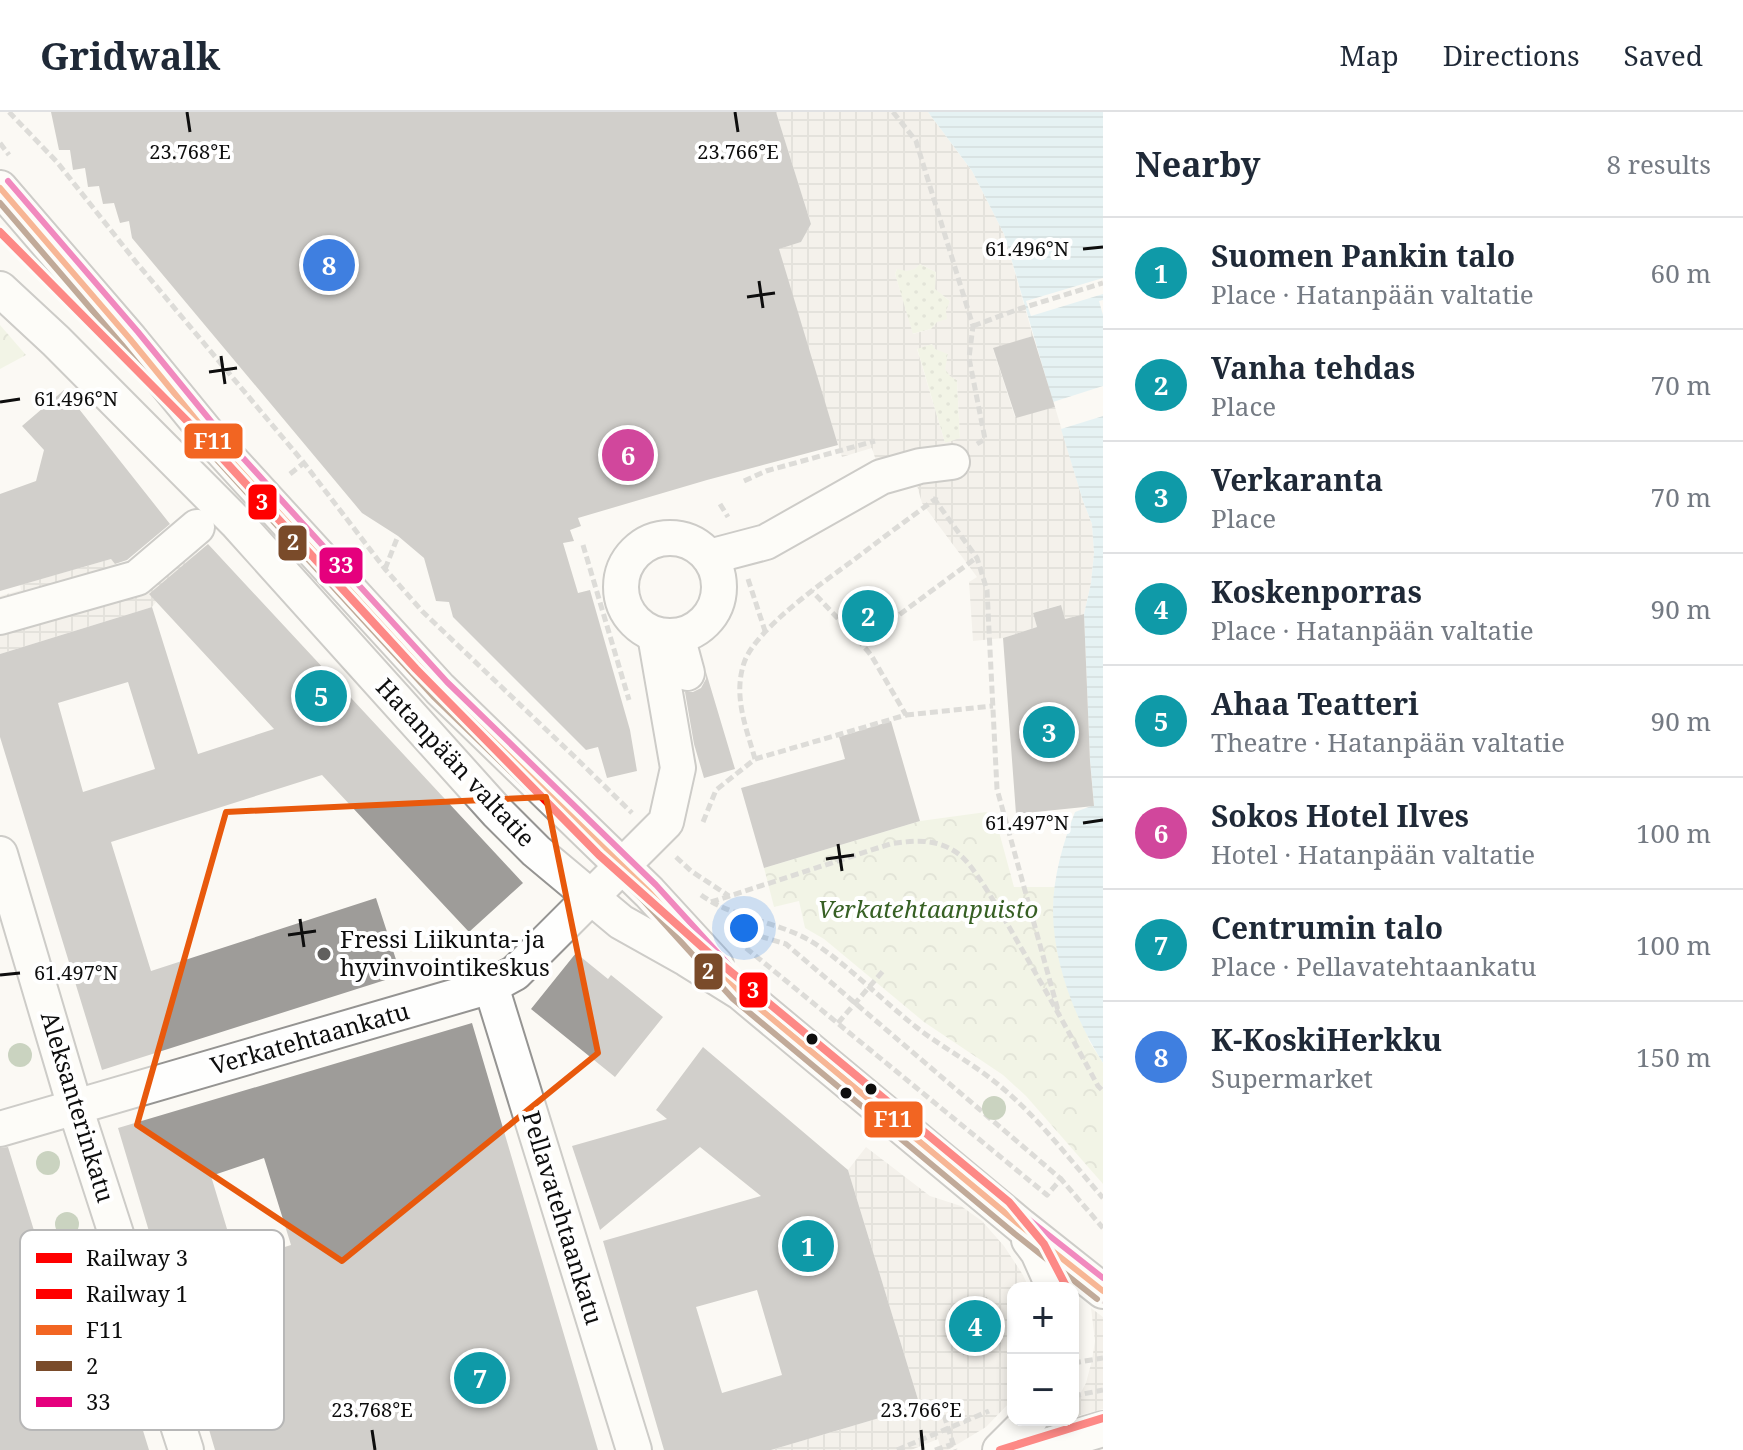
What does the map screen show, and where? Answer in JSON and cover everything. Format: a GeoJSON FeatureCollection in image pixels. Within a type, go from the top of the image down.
{"type":"FeatureCollection","features":[{"type":"Feature","properties":{"kind":"street","name":"Hatanpään valtatie"},"geometry":{"type":"LineString","coordinates":[[0,188],[215,443],[347,588],[440,689],[649,892],[740,992]]}},
{"type":"Feature","properties":{"kind":"street","name":"Hatanpään valtatie"},"geometry":{"type":"LineString","coordinates":[[0,289],[236,522],[497,812],[536,851],[621,922],[740,992],[1103,1291]]}},
{"type":"Feature","properties":{"kind":"street"},"geometry":{"type":"LineString","coordinates":[[709,557],[766,542],[881,477],[920,466],[952,462]]}},
{"type":"Feature","properties":{"kind":"street"},"geometry":{"type":"LineString","coordinates":[[0,617],[137,578],[197,527]]}},
{"type":"Feature","properties":{"kind":"street"},"geometry":{"type":"LineString","coordinates":[[664,538],[681,539],[697,545],[709,557],[717,572],[720,589],[710,617],[699,628],[685,635],[666,635],[641,628],[629,616],[622,601],[622,575],[634,553],[647,542],[664,538]]}},
{"type":"Feature","properties":{"kind":"street"},"geometry":{"type":"LineString","coordinates":[[666,635],[687,673]]}},
{"type":"Feature","properties":{"kind":"street"},"geometry":{"type":"LineString","coordinates":[[654,835],[666,822],[678,768],[666,635]]}},
{"type":"Feature","properties":{"kind":"street","name":"Verkatehtaankatu"},"geometry":{"type":"LineString","coordinates":[[0,1129],[491,986],[515,973],[654,835]]}},
{"type":"Feature","properties":{"kind":"street","name":"Aleksanterinkatu"},"geometry":{"type":"LineString","coordinates":[[0,854],[115,1230]]}},
{"type":"Feature","properties":{"kind":"street","name":"Pellavatehtaankatu"},"geometry":{"type":"LineString","coordinates":[[491,986],[634,1450]]}},
{"type":"Feature","properties":{"kind":"street","name":"Hatanpään valtatie"},"geometry":{"type":"LineString","coordinates":[[1021,1226],[1038,1252],[1051,1282]]}},
{"type":"Feature","properties":{"kind":"street"},"geometry":{"type":"LineString","coordinates":[[1000,1450],[1024,1426]]}},
{"type":"Feature","properties":{"kind":"street"},"geometry":{"type":"LineString","coordinates":[[1033,1450],[1103,1429]]}},
{"type":"Feature","properties":{"kind":"street","name":"Aleksanterinkatu"},"geometry":{"type":"LineString","coordinates":[[180,1430],[186,1450]]}},
{"type":"Feature","properties":{"kind":"path"},"geometry":{"type":"LineString","coordinates":[[9,112],[57,162],[422,611],[628,810],[636,802]]}},
{"type":"Feature","properties":{"kind":"path"},"geometry":{"type":"LineString","coordinates":[[973,326],[1103,283]]}},
{"type":"Feature","properties":{"kind":"path"},"geometry":{"type":"LineString","coordinates":[[744,481],[766,471],[884,439]]}},
{"type":"Feature","properties":{"kind":"path"},"geometry":{"type":"LineString","coordinates":[[290,474],[304,463]]}},
{"type":"Feature","properties":{"kind":"path"},"geometry":{"type":"LineString","coordinates":[[755,759],[738,698],[744,663],[765,631],[812,591],[935,500]]}},
{"type":"Feature","properties":{"kind":"path"},"geometry":{"type":"LineString","coordinates":[[385,569],[398,536]]}},
{"type":"Feature","properties":{"kind":"path"},"geometry":{"type":"LineString","coordinates":[[583,545],[631,708]]}},
{"type":"Feature","properties":{"kind":"path"},"geometry":{"type":"LineString","coordinates":[[861,643],[977,558]]}},
{"type":"Feature","properties":{"kind":"path"},"geometry":{"type":"LineString","coordinates":[[812,591],[871,655],[906,715]]}},
{"type":"Feature","properties":{"kind":"path"},"geometry":{"type":"LineString","coordinates":[[699,831],[716,790],[755,759],[906,715],[993,706]]}},
{"type":"Feature","properties":{"kind":"path"},"geometry":{"type":"LineString","coordinates":[[1005,816],[1059,1014]]}},
{"type":"Feature","properties":{"kind":"path"},"geometry":{"type":"LineString","coordinates":[[654,835],[691,871],[729,896]]}},
{"type":"Feature","properties":{"kind":"path"},"geometry":{"type":"LineString","coordinates":[[711,902],[890,844],[919,840],[939,843],[962,856],[984,888],[1103,1091]]}},
{"type":"Feature","properties":{"kind":"path"},"geometry":{"type":"LineString","coordinates":[[673,865],[686,851]]}},
{"type":"Feature","properties":{"kind":"path"},"geometry":{"type":"LineString","coordinates":[[700,894],[748,918],[796,932],[819,946],[917,1028],[1001,1087],[1035,1120],[1103,1198]]}},
{"type":"Feature","properties":{"kind":"path"},"geometry":{"type":"LineString","coordinates":[[714,922],[786,944],[1061,1179],[1103,1228]]}},
{"type":"Feature","properties":{"kind":"path"},"geometry":{"type":"LineString","coordinates":[[746,948],[1047,1195],[1061,1179]]}},
{"type":"Feature","properties":{"kind":"path"},"geometry":{"type":"LineString","coordinates":[[838,1023],[883,971]]}},
{"type":"Feature","properties":{"kind":"path"},"geometry":{"type":"LineString","coordinates":[[1079,1362],[1103,1358]]}},
{"type":"Feature","properties":{"kind":"path"},"geometry":{"type":"LineString","coordinates":[[1079,1395],[1103,1390]]}},
{"type":"Feature","properties":{"kind":"path"},"geometry":{"type":"LineString","coordinates":[[897,1450],[994,1409]]}},
{"type":"Feature","properties":{"kind":"path"},"geometry":{"type":"LineString","coordinates":[[935,1450],[954,1447],[944,1415]]}},
{"type":"Feature","properties":{"kind":"highlighted area"},"geometry":{"type":"Polygon","coordinates":[[[546,797],[598,1053],[342,1261],[137,1125],[226,812],[546,797]]]}},
{"type":"Feature","properties":{"kind":"green space"},"geometry":{"type":"Polygon","coordinates":[[[920,264],[936,272],[938,289],[950,301],[948,319],[931,329],[912,334],[895,274],[897,269],[920,264]]]}},
{"type":"Feature","properties":{"kind":"green space"},"geometry":{"type":"Polygon","coordinates":[[[0,325],[26,355],[0,369],[0,325]]]}},
{"type":"Feature","properties":{"kind":"green space"},"geometry":{"type":"Polygon","coordinates":[[[932,344],[948,354],[950,376],[957,380],[960,439],[945,443],[917,348],[932,344]]]}},
{"type":"Feature","properties":{"kind":"green space","name":"Verkatehtaanpuisto"},"geometry":{"type":"Polygon","coordinates":[[[986,812],[995,817],[1014,887],[1055,887],[1053,910],[1089,1041],[1103,1063],[1103,1184],[1026,1096],[1003,1075],[924,1022],[824,939],[805,928],[799,901],[774,907],[764,868],[920,821],[986,812]]]}},
{"type":"Feature","properties":{"kind":"shaded area"},"geometry":{"type":"Polygon","coordinates":[[[776,112],[928,112],[972,171],[1004,234],[1033,336],[993,349],[1015,417],[1055,407],[1092,524],[1094,553],[1084,614],[1065,619],[1060,605],[1033,613],[1037,627],[1003,638],[973,641],[969,582],[977,577],[922,503],[916,482],[885,490],[872,448],[842,457],[821,392],[736,262],[801,242],[811,224],[776,112]],[[920,264],[907,271],[897,269],[895,274],[913,334],[931,329],[937,322],[947,319],[950,301],[935,289],[936,272],[920,264]],[[932,344],[917,349],[945,443],[960,438],[957,380],[945,369],[948,354],[935,349],[932,344]]]}},
{"type":"Feature","properties":{"kind":"shaded area"},"geometry":{"type":"Polygon","coordinates":[[[206,541],[152,607],[0,654],[0,596],[21,590],[20,585],[111,559],[126,576],[206,541]]]}},
{"type":"Feature","properties":{"kind":"shaded area"},"geometry":{"type":"Polygon","coordinates":[[[866,1147],[930,1196],[961,1206],[982,1221],[1004,1246],[1023,1275],[1026,1282],[1007,1282],[1007,1405],[986,1427],[948,1450],[941,1450],[938,1439],[911,1450],[771,1450],[920,1406],[848,1170],[866,1147]],[[987,1297],[949,1309],[963,1355],[1001,1344],[987,1297]]]}},
{"type":"Feature","properties":{"kind":"shaded area"},"geometry":{"type":"Polygon","coordinates":[[[1091,1308],[1103,1317],[1103,1409],[1079,1416],[1079,1396],[1086,1383],[1095,1341],[1091,1308]]]}},
{"type":"Feature","properties":{"kind":"water"},"geometry":{"type":"Polygon","coordinates":[[[928,112],[1103,112],[1103,300],[1099,301],[1103,315],[1103,386],[1053,402],[1004,234],[972,171],[928,112]]]}},
{"type":"Feature","properties":{"kind":"water"},"geometry":{"type":"Polygon","coordinates":[[[1103,416],[1103,1063],[1083,1028],[1061,970],[1053,910],[1060,860],[1075,812],[1094,805],[1084,614],[1094,553],[1092,524],[1061,429],[1103,416]]]}},
{"type":"Feature","properties":{"kind":"pier"},"geometry":{"type":"Polygon","coordinates":[[[1103,278],[1103,294],[1031,316],[1026,301],[1103,278]]]}},
{"type":"Feature","properties":{"kind":"building"},"geometry":{"type":"Polygon","coordinates":[[[51,112],[776,112],[811,224],[801,242],[779,249],[838,445],[578,518],[581,526],[570,530],[574,541],[563,543],[578,593],[590,590],[630,730],[637,771],[607,778],[598,747],[586,750],[453,617],[449,602],[436,601],[424,558],[398,536],[362,513],[132,238],[129,221],[120,223],[114,203],[103,204],[99,186],[88,187],[85,168],[73,170],[70,150],[59,150],[51,112]]]}},
{"type":"Feature","properties":{"kind":"building"},"geometry":{"type":"Polygon","coordinates":[[[1033,336],[1055,407],[1016,418],[993,348],[1033,336]]]}},
{"type":"Feature","properties":{"kind":"building"},"geometry":{"type":"Polygon","coordinates":[[[64,390],[170,524],[127,560],[115,564],[111,559],[0,591],[0,494],[36,481],[44,450],[22,426],[64,390]]]}},
{"type":"Feature","properties":{"kind":"building"},"geometry":{"type":"Polygon","coordinates":[[[208,544],[523,883],[469,932],[322,775],[111,842],[151,971],[376,898],[401,975],[102,1070],[0,737],[0,654],[152,607],[198,754],[274,729],[149,594],[208,544]],[[128,682],[58,703],[83,792],[155,769],[128,682]]]}},
{"type":"Feature","properties":{"kind":"building"},"geometry":{"type":"Polygon","coordinates":[[[1061,605],[1065,619],[1084,614],[1094,806],[1016,814],[1003,638],[1037,627],[1033,613],[1061,605]]]}},
{"type":"Feature","properties":{"kind":"building"},"geometry":{"type":"Polygon","coordinates":[[[706,672],[735,769],[704,778],[694,744],[685,692],[701,688],[706,672]]]}},
{"type":"Feature","properties":{"kind":"building"},"geometry":{"type":"Polygon","coordinates":[[[891,721],[920,821],[764,868],[741,788],[845,759],[839,737],[891,721]]]}},
{"type":"Feature","properties":{"kind":"building"},"geometry":{"type":"Polygon","coordinates":[[[576,953],[608,979],[611,975],[663,1017],[615,1077],[531,1009],[576,953]]]}},
{"type":"Feature","properties":{"kind":"building"},"geometry":{"type":"Polygon","coordinates":[[[472,1023],[598,1450],[215,1450],[209,1430],[284,1430],[284,1247],[291,1245],[264,1158],[211,1176],[227,1230],[149,1230],[118,1128],[472,1023]]]}},
{"type":"Feature","properties":{"kind":"building"},"geometry":{"type":"Polygon","coordinates":[[[703,1047],[848,1170],[920,1406],[771,1450],[664,1450],[603,1241],[761,1196],[700,1147],[600,1230],[572,1146],[667,1119],[656,1110],[703,1047]],[[757,1290],[696,1307],[722,1393],[782,1375],[757,1290]]]}},
{"type":"Feature","properties":{"kind":"building"},"geometry":{"type":"Polygon","coordinates":[[[8,1147],[34,1230],[20,1230],[20,1430],[143,1430],[149,1450],[0,1450],[0,1148],[8,1147]]]}},
{"type":"Feature","properties":{"kind":"building"},"geometry":{"type":"Polygon","coordinates":[[[987,1297],[1001,1344],[963,1355],[949,1309],[987,1297]]]}},
{"type":"Feature","properties":{"kind":"tram line"},"geometry":{"type":"LineString","coordinates":[[1009,1202],[1103,1278]]}},
{"type":"Feature","properties":{"kind":"tram line"},"geometry":{"type":"LineString","coordinates":[[997,1216],[1103,1303]]}},
{"type":"Feature","properties":{"kind":"rail line","name":"3"},"geometry":{"type":"LineString","coordinates":[[0,232],[202,436],[416,669],[599,855],[719,962],[1009,1202],[1044,1244],[1064,1282]]}},
{"type":"Feature","properties":{"kind":"rail line","name":"1"},"geometry":{"type":"LineString","coordinates":[[1000,1450],[1103,1418]]}},
{"type":"Feature","properties":{"kind":"transit line","name":"33"},"geometry":{"type":"LineString","coordinates":[[8,181],[223,436],[447,682],[656,885],[747,985],[1103,1278]]}},
{"type":"Feature","properties":{"kind":"transit line","name":"F11"},"geometry":{"type":"LineString","coordinates":[[0,188],[215,443],[440,689],[649,892],[740,992],[1103,1291]]}},
{"type":"Feature","properties":{"kind":"transit line","name":"2"},"geometry":{"type":"LineString","coordinates":[[0,203],[208,450],[433,696],[642,899],[733,999],[1097,1299]]}},
{"type":"Feature","properties":{"kind":"place","name":"K-KoskiHerkku"},"geometry":{"type":"Point","coordinates":[329,265]}},
{"type":"Feature","properties":{"kind":"place","name":"Sokos Hotel Ilves"},"geometry":{"type":"Point","coordinates":[628,455]}},
{"type":"Feature","properties":{"kind":"place","name":"Vanha tehdas"},"geometry":{"type":"Point","coordinates":[868,616]}},
{"type":"Feature","properties":{"kind":"place","name":"Ahaa Teatteri"},"geometry":{"type":"Point","coordinates":[321,696]}},
{"type":"Feature","properties":{"kind":"place","name":"Verkaranta"},"geometry":{"type":"Point","coordinates":[1049,732]}},
{"type":"Feature","properties":{"kind":"place","name":"Fressi Liikunta- ja hyvinvointikeskus"},"geometry":{"type":"Point","coordinates":[324,954]}},
{"type":"Feature","properties":{"kind":"place","name":"Suomen Pankin talo"},"geometry":{"type":"Point","coordinates":[808,1246]}},
{"type":"Feature","properties":{"kind":"place","name":"Koskenporras"},"geometry":{"type":"Point","coordinates":[975,1326]}},
{"type":"Feature","properties":{"kind":"place","name":"Centrumin talo"},"geometry":{"type":"Point","coordinates":[480,1378]}}]}
